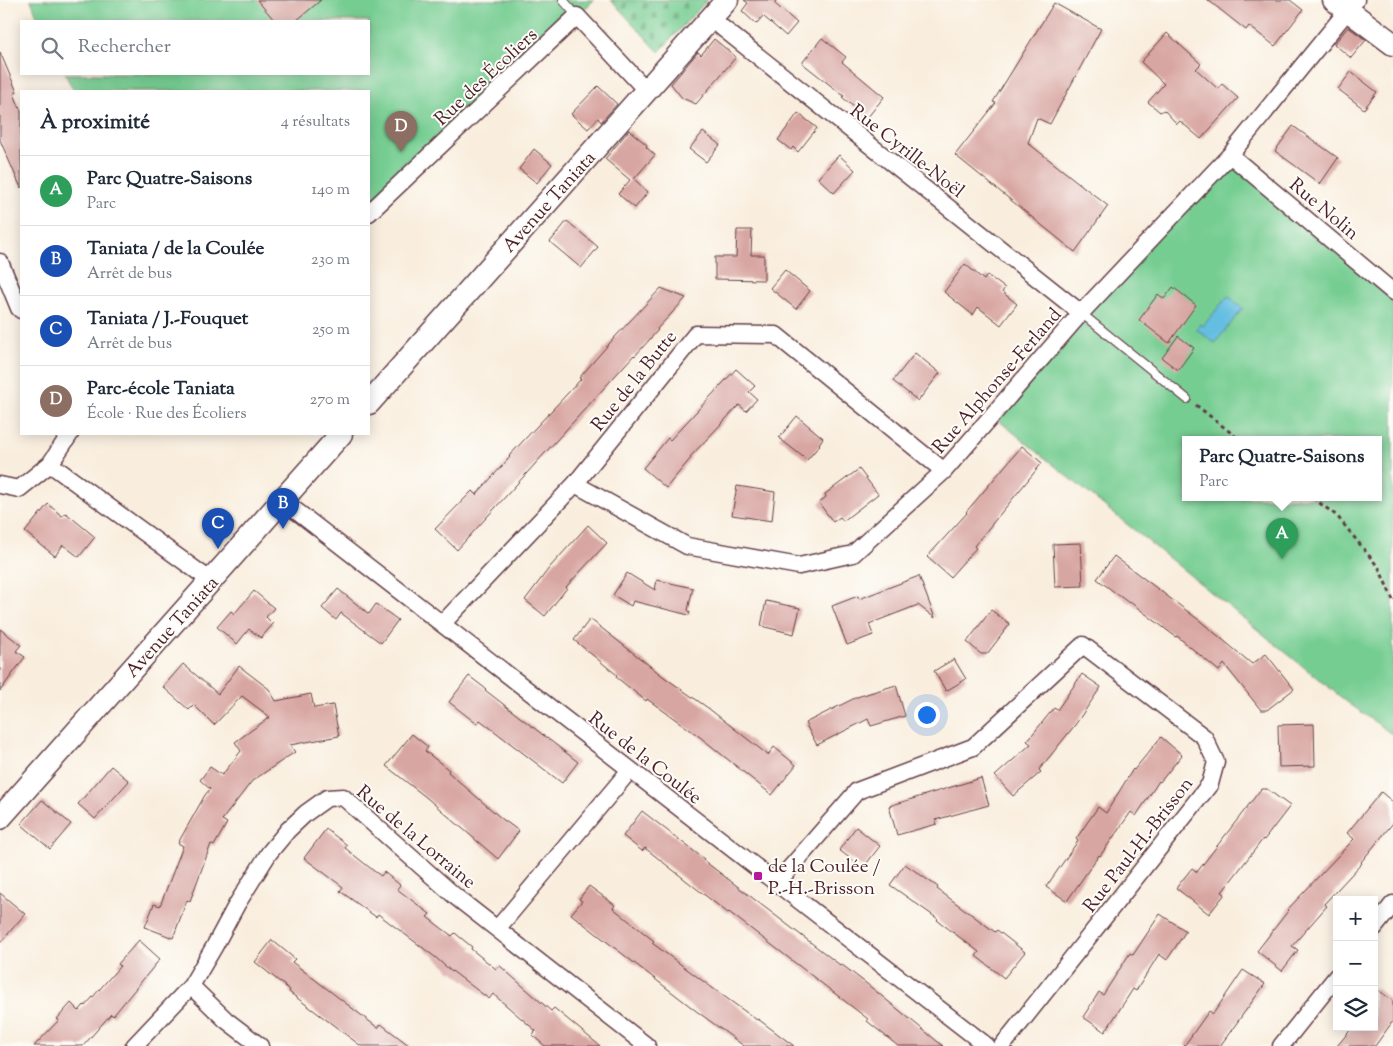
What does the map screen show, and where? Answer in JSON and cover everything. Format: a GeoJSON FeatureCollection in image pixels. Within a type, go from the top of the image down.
{"type":"FeatureCollection","features":[{"type":"Feature","properties":{"kind":"main road","name":"Avenue Taniata"},"geometry":{"type":"LineString","coordinates":[[370,401],[727,0]]}},
{"type":"Feature","properties":{"kind":"main road"},"geometry":{"type":"LineString","coordinates":[[1346,3],[1393,44]]}},
{"type":"Feature","properties":{"kind":"main road","name":"Avenue Taniata"},"geometry":{"type":"LineString","coordinates":[[0,818],[340,435]]}},
{"type":"Feature","properties":{"kind":"street","name":"Rue Alphonse-Ferland"},"geometry":{"type":"LineString","coordinates":[[575,484],[687,546],[799,566],[853,554],[944,471],[1081,313],[1230,155],[1346,3]]}},
{"type":"Feature","properties":{"kind":"street"},"geometry":{"type":"LineString","coordinates":[[577,16],[646,90]]}},
{"type":"Feature","properties":{"kind":"street","name":"Rue des Écoliers"},"geometry":{"type":"LineString","coordinates":[[370,212],[577,16]]}},
{"type":"Feature","properties":{"kind":"street","name":"Rue Cyrille-Noël"},"geometry":{"type":"LineString","coordinates":[[710,18],[1081,313]]}},
{"type":"Feature","properties":{"kind":"street","name":"Rue Nolin"},"geometry":{"type":"LineString","coordinates":[[1230,155],[1393,292]]}},
{"type":"Feature","properties":{"kind":"street"},"geometry":{"type":"LineString","coordinates":[[0,262],[20,309]]}},
{"type":"Feature","properties":{"kind":"street","name":"Rue de la Butte"},"geometry":{"type":"LineString","coordinates":[[442,624],[575,484],[696,334],[776,335],[944,471]]}},
{"type":"Feature","properties":{"kind":"street"},"geometry":{"type":"LineString","coordinates":[[0,485],[19,489],[50,464],[69,435]]}},
{"type":"Feature","properties":{"kind":"street"},"geometry":{"type":"LineString","coordinates":[[50,464],[211,581]]}},
{"type":"Feature","properties":{"kind":"street","name":"Rue de la Coulée"},"geometry":{"type":"LineString","coordinates":[[282,500],[987,1046]]}},
{"type":"Feature","properties":{"kind":"street","name":"Rue Paul-H.-Brisson"},"geometry":{"type":"LineString","coordinates":[[777,884],[857,790],[972,747],[1083,645],[1204,737],[1216,762],[1210,784],[1002,1046]]}},
{"type":"Feature","properties":{"kind":"street"},"geometry":{"type":"LineString","coordinates":[[497,929],[630,770]]}},
{"type":"Feature","properties":{"kind":"street","name":"Rue de la Lorraine"},"geometry":{"type":"LineString","coordinates":[[134,1046],[191,986],[237,904],[269,853],[288,830],[327,798],[342,797],[456,897],[647,1046]]}},
{"type":"Feature","properties":{"kind":"street"},"geometry":{"type":"LineString","coordinates":[[1378,923],[1393,904]]}},
{"type":"Feature","properties":{"kind":"street"},"geometry":{"type":"LineString","coordinates":[[1281,1046],[1333,981]]}},
{"type":"Feature","properties":{"kind":"street"},"geometry":{"type":"LineString","coordinates":[[191,986],[226,1020],[260,1046]]}},
{"type":"Feature","properties":{"kind":"lane"},"geometry":{"type":"LineString","coordinates":[[562,0],[577,16]]}},
{"type":"Feature","properties":{"kind":"lane"},"geometry":{"type":"LineString","coordinates":[[1081,313],[1187,399]]}},
{"type":"Feature","properties":{"kind":"path"},"geometry":{"type":"LineString","coordinates":[[1187,399],[1235,436]]}},
{"type":"Feature","properties":{"kind":"path"},"geometry":{"type":"LineString","coordinates":[[1317,501],[1337,516],[1379,568],[1393,600]]}},
{"type":"Feature","properties":{"kind":"green space"},"geometry":{"type":"Polygon","coordinates":[[[31,0],[594,0],[370,212],[370,90],[73,90],[66,75],[370,75],[370,20],[39,20],[31,0]]]}},
{"type":"Feature","properties":{"kind":"green space"},"geometry":{"type":"Polygon","coordinates":[[[611,0],[707,0],[659,52],[611,0]]]}},
{"type":"Feature","properties":{"kind":"green space"},"geometry":{"type":"Polygon","coordinates":[[[1230,155],[1393,292],[1393,735],[1347,702],[993,416],[1230,155]]]}},
{"type":"Feature","properties":{"kind":"water"},"geometry":{"type":"Polygon","coordinates":[[[1228,296],[1243,308],[1215,343],[1196,329],[1200,324],[1203,326],[1228,296]]]}},
{"type":"Feature","properties":{"kind":"building"},"geometry":{"type":"Polygon","coordinates":[[[257,0],[321,0],[297,20],[274,20],[257,0]]]}},
{"type":"Feature","properties":{"kind":"building"},"geometry":{"type":"Polygon","coordinates":[[[744,0],[777,0],[774,3],[797,23],[786,36],[763,16],[756,24],[742,11],[748,3],[744,0]]]}},
{"type":"Feature","properties":{"kind":"building"},"geometry":{"type":"Polygon","coordinates":[[[1208,0],[1290,0],[1303,10],[1275,46],[1249,26],[1246,30],[1208,0]]]}},
{"type":"Feature","properties":{"kind":"building"},"geometry":{"type":"Polygon","coordinates":[[[1054,3],[1101,29],[1050,124],[1037,118],[1028,143],[1108,206],[1075,252],[955,155],[996,103],[993,102],[1054,3]]]}},
{"type":"Feature","properties":{"kind":"building"},"geometry":{"type":"Polygon","coordinates":[[[1348,27],[1366,40],[1351,58],[1334,44],[1348,27]]]}},
{"type":"Feature","properties":{"kind":"building"},"geometry":{"type":"Polygon","coordinates":[[[1167,33],[1201,64],[1196,69],[1218,89],[1222,84],[1238,98],[1201,139],[1180,121],[1177,124],[1164,110],[1160,112],[1148,102],[1164,84],[1141,62],[1167,33]]]}},
{"type":"Feature","properties":{"kind":"building"},"geometry":{"type":"Polygon","coordinates":[[[822,38],[846,57],[842,62],[884,97],[867,118],[842,97],[844,96],[802,63],[822,38]]]}},
{"type":"Feature","properties":{"kind":"building"},"geometry":{"type":"Polygon","coordinates":[[[714,39],[736,57],[696,104],[682,98],[671,84],[698,52],[701,55],[714,39]]]}},
{"type":"Feature","properties":{"kind":"building"},"geometry":{"type":"Polygon","coordinates":[[[0,52],[17,92],[14,94],[20,109],[20,186],[0,140],[0,52]]]}},
{"type":"Feature","properties":{"kind":"building"},"geometry":{"type":"Polygon","coordinates":[[[1351,72],[1377,92],[1364,109],[1338,89],[1351,72]]]}},
{"type":"Feature","properties":{"kind":"building"},"geometry":{"type":"Polygon","coordinates":[[[598,86],[617,104],[601,122],[598,118],[588,129],[571,114],[598,86]]]}},
{"type":"Feature","properties":{"kind":"building"},"geometry":{"type":"Polygon","coordinates":[[[798,113],[817,128],[798,152],[793,147],[791,150],[778,140],[798,113]]]}},
{"type":"Feature","properties":{"kind":"building"},"geometry":{"type":"Polygon","coordinates":[[[1293,126],[1338,158],[1320,184],[1275,151],[1293,126]]]}},
{"type":"Feature","properties":{"kind":"building"},"geometry":{"type":"Polygon","coordinates":[[[629,130],[647,145],[646,147],[655,155],[634,179],[648,192],[635,208],[618,194],[630,180],[605,159],[629,130]]]}},
{"type":"Feature","properties":{"kind":"building"},"geometry":{"type":"Polygon","coordinates":[[[703,132],[720,145],[706,162],[689,149],[703,132]]]}},
{"type":"Feature","properties":{"kind":"building"},"geometry":{"type":"Polygon","coordinates":[[[534,149],[552,164],[537,183],[519,169],[534,149]]]}},
{"type":"Feature","properties":{"kind":"building"},"geometry":{"type":"Polygon","coordinates":[[[839,155],[855,170],[834,193],[818,178],[839,155]]]}},
{"type":"Feature","properties":{"kind":"building"},"geometry":{"type":"Polygon","coordinates":[[[567,221],[598,247],[581,268],[550,242],[567,221]]]}},
{"type":"Feature","properties":{"kind":"building"},"geometry":{"type":"Polygon","coordinates":[[[737,230],[752,230],[751,255],[764,255],[764,280],[715,279],[715,257],[736,257],[737,230]]]}},
{"type":"Feature","properties":{"kind":"building"},"geometry":{"type":"Polygon","coordinates":[[[965,264],[984,280],[987,275],[1005,288],[1002,292],[1017,304],[1001,325],[978,307],[973,315],[944,292],[965,264]]]}},
{"type":"Feature","properties":{"kind":"building"},"geometry":{"type":"Polygon","coordinates":[[[785,270],[810,291],[796,309],[770,288],[785,270]]]}},
{"type":"Feature","properties":{"kind":"building"},"geometry":{"type":"Polygon","coordinates":[[[1173,287],[1196,305],[1169,343],[1139,320],[1158,294],[1164,299],[1173,287]]]}},
{"type":"Feature","properties":{"kind":"building"},"geometry":{"type":"Polygon","coordinates":[[[661,288],[686,298],[457,550],[435,529],[472,491],[476,495],[509,456],[581,379],[579,378],[615,337],[661,288]]]}},
{"type":"Feature","properties":{"kind":"building"},"geometry":{"type":"Polygon","coordinates":[[[1178,336],[1194,348],[1178,370],[1162,358],[1178,336]]]}},
{"type":"Feature","properties":{"kind":"building"},"geometry":{"type":"Polygon","coordinates":[[[915,353],[940,373],[918,401],[893,381],[915,353]]]}},
{"type":"Feature","properties":{"kind":"building"},"geometry":{"type":"Polygon","coordinates":[[[736,369],[755,386],[749,392],[757,399],[746,411],[739,405],[690,457],[666,488],[643,468],[668,438],[670,440],[736,369]]]}},
{"type":"Feature","properties":{"kind":"building"},"geometry":{"type":"Polygon","coordinates":[[[797,416],[823,438],[820,445],[807,460],[779,438],[797,416]]]}},
{"type":"Feature","properties":{"kind":"building"},"geometry":{"type":"Polygon","coordinates":[[[1022,446],[1042,463],[974,546],[976,548],[950,577],[927,557],[967,513],[1022,446]]]}},
{"type":"Feature","properties":{"kind":"building"},"geometry":{"type":"Polygon","coordinates":[[[859,469],[878,494],[843,521],[840,517],[833,522],[819,503],[826,497],[825,494],[859,469]]]}},
{"type":"Feature","properties":{"kind":"building"},"geometry":{"type":"Polygon","coordinates":[[[737,486],[775,492],[772,521],[732,515],[737,486]]]}},
{"type":"Feature","properties":{"kind":"building"},"geometry":{"type":"Polygon","coordinates":[[[48,504],[62,516],[66,513],[95,537],[79,557],[63,545],[55,556],[25,532],[48,504]]]}},
{"type":"Feature","properties":{"kind":"building"},"geometry":{"type":"Polygon","coordinates":[[[588,525],[607,543],[566,587],[545,616],[525,600],[550,567],[588,525]]]}},
{"type":"Feature","properties":{"kind":"building"},"geometry":{"type":"Polygon","coordinates":[[[1081,543],[1083,586],[1055,587],[1053,544],[1081,543]]]}},
{"type":"Feature","properties":{"kind":"building"},"geometry":{"type":"Polygon","coordinates":[[[1114,556],[1199,620],[1252,664],[1266,654],[1294,689],[1267,710],[1261,710],[1224,664],[1219,671],[1177,636],[1097,579],[1114,556]]]}},
{"type":"Feature","properties":{"kind":"building"},"geometry":{"type":"Polygon","coordinates":[[[627,573],[655,590],[657,580],[693,588],[688,610],[690,612],[689,615],[633,601],[631,606],[613,595],[627,573]]]}},
{"type":"Feature","properties":{"kind":"building"},"geometry":{"type":"Polygon","coordinates":[[[919,576],[935,618],[918,605],[869,624],[873,635],[847,645],[832,606],[858,596],[859,599],[919,576]]]}},
{"type":"Feature","properties":{"kind":"building"},"geometry":{"type":"Polygon","coordinates":[[[338,589],[369,614],[376,604],[398,620],[381,643],[341,613],[336,620],[322,608],[338,589]]]}},
{"type":"Feature","properties":{"kind":"building"},"geometry":{"type":"Polygon","coordinates":[[[254,591],[274,608],[266,617],[273,624],[261,638],[249,629],[237,644],[217,627],[231,611],[234,614],[254,591]]]}},
{"type":"Feature","properties":{"kind":"building"},"geometry":{"type":"Polygon","coordinates":[[[766,601],[800,608],[794,634],[761,626],[766,601]]]}},
{"type":"Feature","properties":{"kind":"building"},"geometry":{"type":"Polygon","coordinates":[[[991,610],[1010,624],[987,654],[981,654],[967,642],[991,610]]]}},
{"type":"Feature","properties":{"kind":"building"},"geometry":{"type":"Polygon","coordinates":[[[590,619],[768,755],[774,747],[796,765],[772,795],[700,737],[647,699],[646,701],[574,640],[590,619]]]}},
{"type":"Feature","properties":{"kind":"building"},"geometry":{"type":"Polygon","coordinates":[[[0,629],[21,645],[16,651],[25,657],[0,691],[0,629]]]}},
{"type":"Feature","properties":{"kind":"building"},"geometry":{"type":"Polygon","coordinates":[[[954,659],[966,679],[946,691],[934,671],[954,659]]]}},
{"type":"Feature","properties":{"kind":"building"},"geometry":{"type":"Polygon","coordinates":[[[183,664],[218,694],[239,666],[269,689],[276,701],[311,694],[314,708],[333,705],[339,736],[290,745],[295,752],[252,781],[222,820],[227,823],[214,846],[211,844],[190,901],[187,900],[173,938],[145,927],[154,904],[160,906],[183,846],[178,843],[210,789],[200,780],[210,767],[222,775],[241,751],[235,742],[270,717],[242,696],[214,725],[194,705],[189,710],[163,687],[183,664]]]}},
{"type":"Feature","properties":{"kind":"building"},"geometry":{"type":"Polygon","coordinates":[[[1082,674],[1101,687],[1075,725],[1039,770],[1041,772],[1013,796],[995,776],[1031,744],[1027,741],[1054,708],[1057,710],[1082,674]]]}},
{"type":"Feature","properties":{"kind":"building"},"geometry":{"type":"Polygon","coordinates":[[[469,676],[578,762],[562,783],[480,720],[477,724],[449,702],[469,676]]]}},
{"type":"Feature","properties":{"kind":"building"},"geometry":{"type":"Polygon","coordinates":[[[896,685],[905,716],[871,726],[868,719],[817,745],[805,723],[857,697],[896,685]]]}},
{"type":"Feature","properties":{"kind":"building"},"geometry":{"type":"Polygon","coordinates":[[[1314,724],[1315,766],[1279,767],[1278,725],[1314,724]]]}},
{"type":"Feature","properties":{"kind":"building"},"geometry":{"type":"Polygon","coordinates":[[[412,734],[428,747],[425,751],[449,770],[448,772],[501,818],[519,831],[498,859],[427,798],[386,766],[412,734]]]}},
{"type":"Feature","properties":{"kind":"building"},"geometry":{"type":"Polygon","coordinates":[[[1161,737],[1182,755],[1159,781],[1136,816],[1131,812],[1067,901],[1046,887],[1078,841],[1076,839],[1098,807],[1106,813],[1133,769],[1161,737]]]}},
{"type":"Feature","properties":{"kind":"building"},"geometry":{"type":"Polygon","coordinates":[[[111,766],[129,781],[95,819],[78,804],[111,766]]]}},
{"type":"Feature","properties":{"kind":"building"},"geometry":{"type":"Polygon","coordinates":[[[981,778],[989,805],[935,820],[937,824],[897,835],[889,806],[981,778]]]}},
{"type":"Feature","properties":{"kind":"building"},"geometry":{"type":"Polygon","coordinates":[[[1261,789],[1267,789],[1290,806],[1222,892],[1225,894],[1209,914],[1176,888],[1192,868],[1197,872],[1261,789]]]}},
{"type":"Feature","properties":{"kind":"building"},"geometry":{"type":"Polygon","coordinates":[[[1381,792],[1393,802],[1393,823],[1362,863],[1324,904],[1327,906],[1292,946],[1298,950],[1282,971],[1257,951],[1287,910],[1354,839],[1347,833],[1381,792]]]}},
{"type":"Feature","properties":{"kind":"building"},"geometry":{"type":"Polygon","coordinates":[[[42,800],[71,824],[50,849],[21,824],[42,800]]]}},
{"type":"Feature","properties":{"kind":"building"},"geometry":{"type":"Polygon","coordinates":[[[642,811],[703,860],[867,984],[943,1046],[898,1046],[867,1021],[868,1019],[645,848],[642,851],[623,836],[642,811]]]}},
{"type":"Feature","properties":{"kind":"building"},"geometry":{"type":"Polygon","coordinates":[[[856,827],[880,846],[863,868],[839,850],[856,827]]]}},
{"type":"Feature","properties":{"kind":"building"},"geometry":{"type":"Polygon","coordinates":[[[326,829],[347,845],[345,848],[374,871],[381,876],[384,872],[400,885],[397,889],[430,914],[427,917],[452,936],[455,933],[496,969],[499,965],[551,1011],[554,1008],[600,1046],[545,1046],[532,1035],[536,1031],[493,994],[489,999],[378,914],[376,917],[340,891],[343,887],[304,858],[326,829]]]}},
{"type":"Feature","properties":{"kind":"building"},"geometry":{"type":"Polygon","coordinates":[[[905,864],[938,887],[937,889],[995,932],[997,930],[1025,952],[1004,978],[976,956],[979,952],[938,919],[890,885],[905,864]]]}},
{"type":"Feature","properties":{"kind":"building"},"geometry":{"type":"Polygon","coordinates":[[[589,886],[615,905],[613,908],[654,941],[652,943],[794,1046],[744,1046],[571,914],[582,901],[579,899],[589,886]]]}},
{"type":"Feature","properties":{"kind":"building"},"geometry":{"type":"Polygon","coordinates":[[[0,893],[25,914],[0,943],[0,893]]]}},
{"type":"Feature","properties":{"kind":"building"},"geometry":{"type":"Polygon","coordinates":[[[1160,914],[1186,931],[1167,960],[1159,954],[1136,991],[1133,989],[1105,1032],[1083,1017],[1099,992],[1103,995],[1130,953],[1133,955],[1160,914]]]}},
{"type":"Feature","properties":{"kind":"building"},"geometry":{"type":"Polygon","coordinates":[[[139,940],[160,959],[113,1016],[111,1014],[83,1046],[34,1046],[59,1020],[57,1019],[71,1003],[79,1011],[85,1006],[120,966],[118,964],[139,940]]]}},
{"type":"Feature","properties":{"kind":"building"},"geometry":{"type":"Polygon","coordinates":[[[272,940],[295,959],[292,962],[378,1028],[381,1024],[410,1046],[361,1046],[289,992],[290,990],[255,962],[272,940]]]}},
{"type":"Feature","properties":{"kind":"building"},"geometry":{"type":"Polygon","coordinates":[[[1243,970],[1265,984],[1220,1046],[1184,1046],[1209,1011],[1213,1014],[1243,970]]]}},
{"type":"Feature","properties":{"kind":"building"},"geometry":{"type":"Polygon","coordinates":[[[1378,990],[1393,1001],[1393,1021],[1375,1046],[1337,1046],[1350,1031],[1378,1031],[1378,990]]]}},
{"type":"Feature","properties":{"kind":"place","name":"Parc-école Taniata"},"geometry":{"type":"Point","coordinates":[401,152]}},
{"type":"Feature","properties":{"kind":"place","name":"Taniata / de la Coulée"},"geometry":{"type":"Point","coordinates":[283,529]}},
{"type":"Feature","properties":{"kind":"place","name":"Taniata / J.-Fouquet"},"geometry":{"type":"Point","coordinates":[218,549]}},
{"type":"Feature","properties":{"kind":"place","name":"Parc Quatre-Saisons"},"geometry":{"type":"Point","coordinates":[1282,559]}},
{"type":"Feature","properties":{"kind":"place","name":"de la Coulée / P.-H.-Brisson"},"geometry":{"type":"Point","coordinates":[758,876]}}]}
